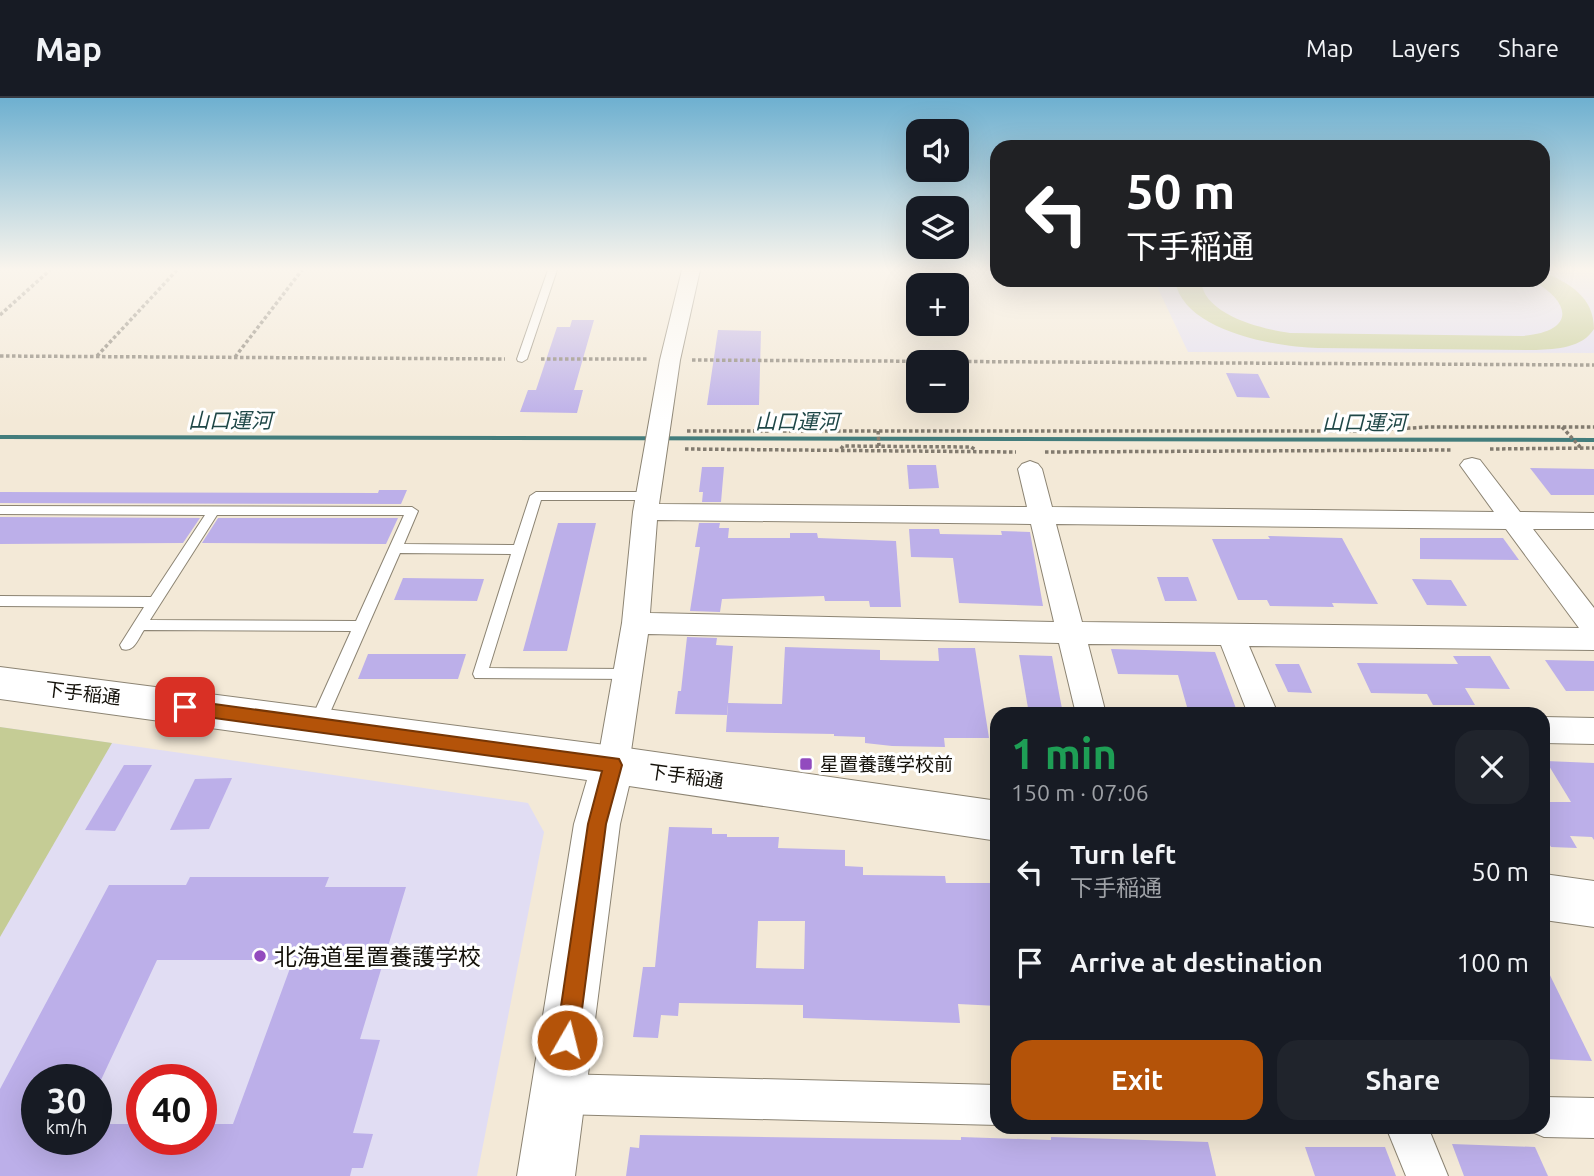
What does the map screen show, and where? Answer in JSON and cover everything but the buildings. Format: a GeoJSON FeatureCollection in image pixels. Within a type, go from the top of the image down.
{"type":"FeatureCollection","features":[{"type":"Feature","properties":{"kind":"street"},"geometry":{"type":"LineString","coordinates":[[546,1176],[597,824],[613,765],[636,623],[647,504],[657,438],[679,320]]}},
{"type":"Feature","properties":{"kind":"street"},"geometry":{"type":"LineString","coordinates":[[1473,455],[1513,520],[1594,628]]}},
{"type":"Feature","properties":{"kind":"street"},"geometry":{"type":"LineString","coordinates":[[1030,458],[1089,707]]}},
{"type":"Feature","properties":{"kind":"street"},"geometry":{"type":"LineString","coordinates":[[647,504],[1043,516],[1594,521]]}},
{"type":"Feature","properties":{"kind":"street"},"geometry":{"type":"LineString","coordinates":[[636,623],[1071,633],[1594,639]]}},
{"type":"Feature","properties":{"kind":"street"},"geometry":{"type":"LineString","coordinates":[[1231,635],[1260,707]]}},
{"type":"Feature","properties":{"kind":"street","name":"下手稲通"},"geometry":{"type":"LineString","coordinates":[[0,683],[317,724],[990,820]]}},
{"type":"Feature","properties":{"kind":"street"},"geometry":{"type":"LineString","coordinates":[[1550,730],[1594,731]]}},
{"type":"Feature","properties":{"kind":"street"},"geometry":{"type":"LineString","coordinates":[[1550,898],[1594,904]]}},
{"type":"Feature","properties":{"kind":"street"},"geometry":{"type":"LineString","coordinates":[[559,1094],[990,1105]]}},
{"type":"Feature","properties":{"kind":"street"},"geometry":{"type":"LineString","coordinates":[[1550,1117],[1594,1118]]}},
{"type":"Feature","properties":{"kind":"street"},"geometry":{"type":"LineString","coordinates":[[1410,1134],[1427,1176]]}},
{"type":"Feature","properties":{"kind":"lane"},"geometry":{"type":"LineString","coordinates":[[522,359],[536,320]]}},
{"type":"Feature","properties":{"kind":"lane"},"geometry":{"type":"LineString","coordinates":[[627,675],[480,674],[536,496],[647,504]]}},
{"type":"Feature","properties":{"kind":"lane"},"geometry":{"type":"LineString","coordinates":[[127,645],[214,510]]}},
{"type":"Feature","properties":{"kind":"lane"},"geometry":{"type":"LineString","coordinates":[[1,511],[412,511],[317,724]]}},
{"type":"Feature","properties":{"kind":"lane"},"geometry":{"type":"LineString","coordinates":[[396,548],[519,550]]}},
{"type":"Feature","properties":{"kind":"lane"},"geometry":{"type":"LineString","coordinates":[[0,601],[155,602]]}},
{"type":"Feature","properties":{"kind":"lane"},"geometry":{"type":"LineString","coordinates":[[140,625],[361,626]]}},
{"type":"Feature","properties":{"kind":"path"},"geometry":{"type":"LineString","coordinates":[[97,356],[131,320]]}},
{"type":"Feature","properties":{"kind":"path"},"geometry":{"type":"LineString","coordinates":[[235,357],[264,320]]}},
{"type":"Feature","properties":{"kind":"path"},"geometry":{"type":"LineString","coordinates":[[0,356],[1594,365]]}},
{"type":"Feature","properties":{"kind":"path"},"geometry":{"type":"LineString","coordinates":[[687,430],[1364,431],[1427,427],[1594,427]]}},
{"type":"Feature","properties":{"kind":"path"},"geometry":{"type":"LineString","coordinates":[[1564,429],[1582,449]]}},
{"type":"Feature","properties":{"kind":"path"},"geometry":{"type":"LineString","coordinates":[[878,431],[879,446]]}},
{"type":"Feature","properties":{"kind":"path"},"geometry":{"type":"LineString","coordinates":[[840,450],[843,446],[879,446],[971,447],[978,451]]}},
{"type":"Feature","properties":{"kind":"path"},"geometry":{"type":"LineString","coordinates":[[685,449],[978,451],[1030,458],[1473,455],[1594,448]]}},
{"type":"Feature","properties":{"kind":"shaded area"},"geometry":{"type":"Polygon","coordinates":[[[1173,320],[1594,320],[1594,353],[1188,352],[1173,320]]]}},
{"type":"Feature","properties":{"kind":"shaded area","name":"北海道星置養護学校"},"geometry":{"type":"Polygon","coordinates":[[[0,727],[528,803],[544,832],[477,1176],[0,1176],[0,727]]]}},
{"type":"Feature","properties":{"kind":"green space"},"geometry":{"type":"Polygon","coordinates":[[[1206,320],[1241,320],[1290,333],[1522,336],[1551,329],[1560,320],[1593,320],[1594,329],[1576,344],[1536,350],[1318,348],[1256,339],[1233,333],[1206,320]]]}},
{"type":"Feature","properties":{"kind":"green space"},"geometry":{"type":"Polygon","coordinates":[[[0,727],[112,743],[0,937],[0,727]]]}},
{"type":"Feature","properties":{"kind":"waterway","name":"山口運河"},"geometry":{"type":"LineString","coordinates":[[0,437],[1594,440]]}},
{"type":"Feature","properties":{"kind":"place","name":"星置養護学校前"},"geometry":{"type":"Point","coordinates":[806,764]}},
{"type":"Feature","properties":{"kind":"place","name":"北海道星置養護学校"},"geometry":{"type":"Point","coordinates":[260,956]}},
{"type":"Feature","properties":{"kind":"route"},"geometry":{"type":"LineString","coordinates":[[185,707],[613,765],[597,824],[567,1040]]}}]}
